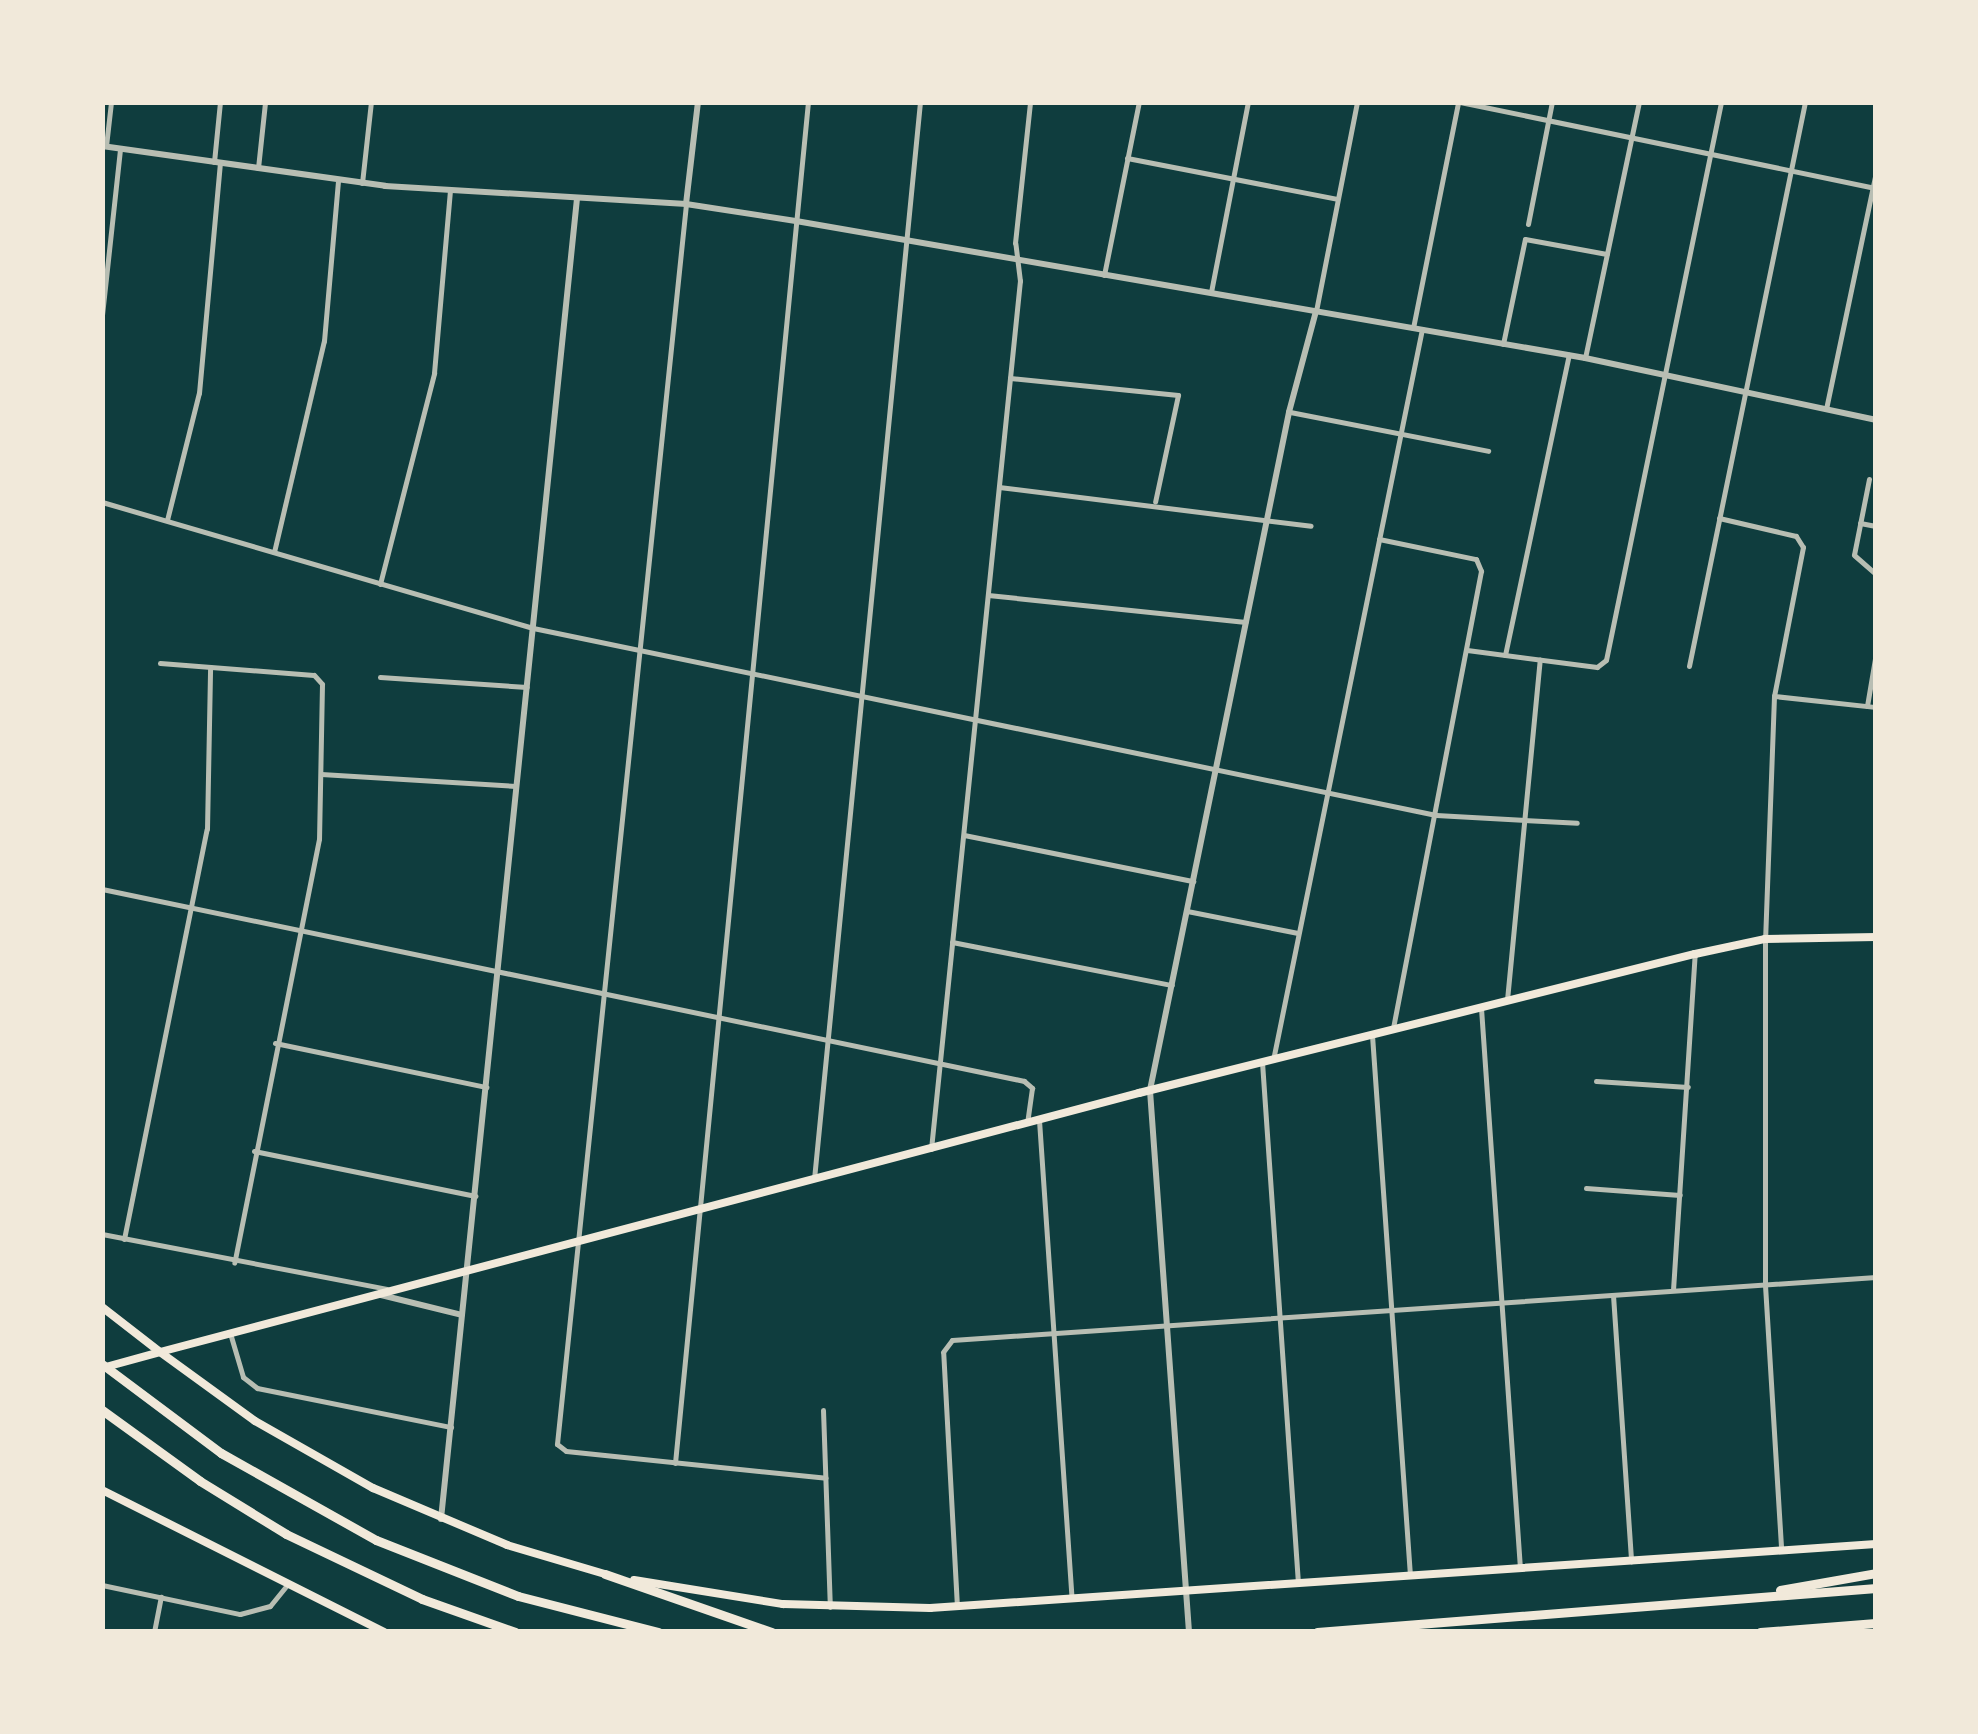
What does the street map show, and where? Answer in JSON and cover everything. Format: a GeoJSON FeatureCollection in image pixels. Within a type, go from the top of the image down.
{"type":"FeatureCollection","features":[{"type":"Feature","properties":{"kind":"highway"},"geometry":{"type":"LineString","coordinates":[[102,1364],[253,1474],[376,1540],[518,1596],[658,1632]]}},
{"type":"Feature","properties":{"kind":"highway"},"geometry":{"type":"LineString","coordinates":[[102,1410],[200,1482],[308,1546],[422,1598],[514,1632]]}},
{"type":"Feature","properties":{"kind":"highway"},"geometry":{"type":"LineString","coordinates":[[1766,1595],[1876,1573]]}},
{"type":"Feature","properties":{"kind":"highway"},"geometry":{"type":"LineString","coordinates":[[605,1574],[772,1632]]}},
{"type":"Feature","properties":{"kind":"highway"},"geometry":{"type":"LineString","coordinates":[[1317,1632],[1876,1588]]}},
{"type":"Feature","properties":{"kind":"highway"},"geometry":{"type":"LineString","coordinates":[[1760,1632],[1876,1624]]}},
{"type":"Feature","properties":{"kind":"main road"},"geometry":{"type":"LineString","coordinates":[[102,1364],[160,1352],[1150,1090],[1695,954],[1765,939],[1876,937]]}},
{"type":"Feature","properties":{"kind":"main road"},"geometry":{"type":"LineString","coordinates":[[102,1307],[297,1448],[441,1519],[605,1574],[733,1598],[830,1607],[956,1607],[1876,1544]]}},
{"type":"Feature","properties":{"kind":"main road"},"geometry":{"type":"LineString","coordinates":[[102,1490],[384,1632]]}},
{"type":"Feature","properties":{"kind":"street"},"geometry":{"type":"LineString","coordinates":[[111,102],[104,146],[362,183],[686,204],[796,221],[1585,358],[1876,420]]}},
{"type":"Feature","properties":{"kind":"street"},"geometry":{"type":"LineString","coordinates":[[167,520],[198,394],[220,102]]}},
{"type":"Feature","properties":{"kind":"street"},"geometry":{"type":"LineString","coordinates":[[258,168],[264,102]]}},
{"type":"Feature","properties":{"kind":"street"},"geometry":{"type":"LineString","coordinates":[[362,183],[371,102]]}},
{"type":"Feature","properties":{"kind":"street"},"geometry":{"type":"LineString","coordinates":[[698,102],[559,1448],[826,1478]]}},
{"type":"Feature","properties":{"kind":"street"},"geometry":{"type":"LineString","coordinates":[[675,1463],[808,102]]}},
{"type":"Feature","properties":{"kind":"street"},"geometry":{"type":"LineString","coordinates":[[814,1180],[920,102]]}},
{"type":"Feature","properties":{"kind":"street"},"geometry":{"type":"LineString","coordinates":[[931,1149],[1010,378],[1030,102]]}},
{"type":"Feature","properties":{"kind":"street"},"geometry":{"type":"LineString","coordinates":[[1104,275],[1138,102]]}},
{"type":"Feature","properties":{"kind":"street"},"geometry":{"type":"LineString","coordinates":[[1211,292],[1248,102]]}},
{"type":"Feature","properties":{"kind":"street"},"geometry":{"type":"LineString","coordinates":[[1188,1632],[1150,1090],[1357,102]]}},
{"type":"Feature","properties":{"kind":"street"},"geometry":{"type":"LineString","coordinates":[[1413,328],[1459,102],[1874,188]]}},
{"type":"Feature","properties":{"kind":"street"},"geometry":{"type":"LineString","coordinates":[[1528,224],[1552,102]]}},
{"type":"Feature","properties":{"kind":"street"},"geometry":{"type":"LineString","coordinates":[[1585,358],[1638,102]]}},
{"type":"Feature","properties":{"kind":"street"},"geometry":{"type":"LineString","coordinates":[[1467,650],[1603,665],[1722,102]]}},
{"type":"Feature","properties":{"kind":"street"},"geometry":{"type":"LineString","coordinates":[[1688,666],[1805,102]]}},
{"type":"Feature","properties":{"kind":"street"},"geometry":{"type":"LineString","coordinates":[[102,315],[120,148]]}},
{"type":"Feature","properties":{"kind":"street"},"geometry":{"type":"LineString","coordinates":[[1127,158],[1338,200]]}},
{"type":"Feature","properties":{"kind":"street"},"geometry":{"type":"LineString","coordinates":[[1826,410],[1876,172]]}},
{"type":"Feature","properties":{"kind":"street"},"geometry":{"type":"LineString","coordinates":[[274,552],[324,341],[338,180]]}},
{"type":"Feature","properties":{"kind":"street"},"geometry":{"type":"LineString","coordinates":[[380,584],[434,373],[450,191]]}},
{"type":"Feature","properties":{"kind":"street"},"geometry":{"type":"LineString","coordinates":[[441,1519],[577,198]]}},
{"type":"Feature","properties":{"kind":"street"},"geometry":{"type":"LineString","coordinates":[[1503,344],[1524,240],[1607,254]]}},
{"type":"Feature","properties":{"kind":"street"},"geometry":{"type":"LineString","coordinates":[[1273,1060],[1422,330]]}},
{"type":"Feature","properties":{"kind":"street"},"geometry":{"type":"LineString","coordinates":[[1505,655],[1569,356]]}},
{"type":"Feature","properties":{"kind":"street"},"geometry":{"type":"LineString","coordinates":[[1010,378],[1178,395],[1155,502]]}},
{"type":"Feature","properties":{"kind":"street"},"geometry":{"type":"LineString","coordinates":[[1290,412],[1488,451]]}},
{"type":"Feature","properties":{"kind":"street"},"geometry":{"type":"LineString","coordinates":[[1870,479],[1855,560],[1876,574]]}},
{"type":"Feature","properties":{"kind":"street"},"geometry":{"type":"LineString","coordinates":[[999,487],[1155,502],[1311,526]]}},
{"type":"Feature","properties":{"kind":"street"},"geometry":{"type":"LineString","coordinates":[[102,502],[533,628],[1436,816],[1577,822]]}},
{"type":"Feature","properties":{"kind":"street"},"geometry":{"type":"LineString","coordinates":[[1719,518],[1801,540],[1774,696],[1765,939],[1765,1284],[1781,1550]]}},
{"type":"Feature","properties":{"kind":"street"},"geometry":{"type":"LineString","coordinates":[[1860,523],[1876,526]]}},
{"type":"Feature","properties":{"kind":"street"},"geometry":{"type":"LineString","coordinates":[[1380,539],[1479,562],[1467,650],[1393,1030]]}},
{"type":"Feature","properties":{"kind":"street"},"geometry":{"type":"LineString","coordinates":[[988,595],[1246,622]]}},
{"type":"Feature","properties":{"kind":"street"},"geometry":{"type":"LineString","coordinates":[[1867,706],[1876,653]]}},
{"type":"Feature","properties":{"kind":"street"},"geometry":{"type":"LineString","coordinates":[[1507,1002],[1540,660]]}},
{"type":"Feature","properties":{"kind":"street"},"geometry":{"type":"LineString","coordinates":[[160,664],[320,677],[319,839],[234,1263]]}},
{"type":"Feature","properties":{"kind":"street"},"geometry":{"type":"LineString","coordinates":[[124,1239],[207,829],[210,667]]}},
{"type":"Feature","properties":{"kind":"street"},"geometry":{"type":"LineString","coordinates":[[380,677],[526,687]]}},
{"type":"Feature","properties":{"kind":"street"},"geometry":{"type":"LineString","coordinates":[[1774,696],[1876,707]]}},
{"type":"Feature","properties":{"kind":"street"},"geometry":{"type":"LineString","coordinates":[[320,774],[516,786]]}},
{"type":"Feature","properties":{"kind":"street"},"geometry":{"type":"LineString","coordinates":[[964,835],[1193,882]]}},
{"type":"Feature","properties":{"kind":"street"},"geometry":{"type":"LineString","coordinates":[[102,889],[1024,1081],[1032,1088],[1027,1123]]}},
{"type":"Feature","properties":{"kind":"street"},"geometry":{"type":"LineString","coordinates":[[1187,911],[1298,934]]}},
{"type":"Feature","properties":{"kind":"street"},"geometry":{"type":"LineString","coordinates":[[952,942],[1172,985]]}},
{"type":"Feature","properties":{"kind":"street"},"geometry":{"type":"LineString","coordinates":[[1673,1290],[1695,954]]}},
{"type":"Feature","properties":{"kind":"street"},"geometry":{"type":"LineString","coordinates":[[1481,1008],[1520,1568]]}},
{"type":"Feature","properties":{"kind":"street"},"geometry":{"type":"LineString","coordinates":[[1372,1035],[1410,1576]]}},
{"type":"Feature","properties":{"kind":"street"},"geometry":{"type":"LineString","coordinates":[[275,1044],[486,1086]]}},
{"type":"Feature","properties":{"kind":"street"},"geometry":{"type":"LineString","coordinates":[[1262,1062],[1298,1584]]}},
{"type":"Feature","properties":{"kind":"street"},"geometry":{"type":"LineString","coordinates":[[1596,1081],[1688,1087]]}},
{"type":"Feature","properties":{"kind":"street"},"geometry":{"type":"LineString","coordinates":[[1038,1120],[1072,1599]]}},
{"type":"Feature","properties":{"kind":"street"},"geometry":{"type":"LineString","coordinates":[[254,1151],[475,1196]]}},
{"type":"Feature","properties":{"kind":"street"},"geometry":{"type":"LineString","coordinates":[[1586,1188],[1680,1195]]}},
{"type":"Feature","properties":{"kind":"street"},"geometry":{"type":"LineString","coordinates":[[956,1607],[944,1344],[1876,1274],[1876,1231]]}},
{"type":"Feature","properties":{"kind":"street"},"geometry":{"type":"LineString","coordinates":[[102,1234],[234,1263],[387,1289]]}},
{"type":"Feature","properties":{"kind":"street"},"geometry":{"type":"LineString","coordinates":[[376,1292],[462,1315]]}},
{"type":"Feature","properties":{"kind":"street"},"geometry":{"type":"LineString","coordinates":[[1613,1295],[1631,1561]]}},
{"type":"Feature","properties":{"kind":"street"},"geometry":{"type":"LineString","coordinates":[[230,1333],[247,1384],[451,1427]]}},
{"type":"Feature","properties":{"kind":"street"},"geometry":{"type":"LineString","coordinates":[[823,1410],[830,1607]]}},
{"type":"Feature","properties":{"kind":"street"},"geometry":{"type":"LineString","coordinates":[[102,1584],[240,1614],[270,1606],[287,1586]]}},
{"type":"Feature","properties":{"kind":"street"},"geometry":{"type":"LineString","coordinates":[[154,1632],[162,1597]]}}]}
